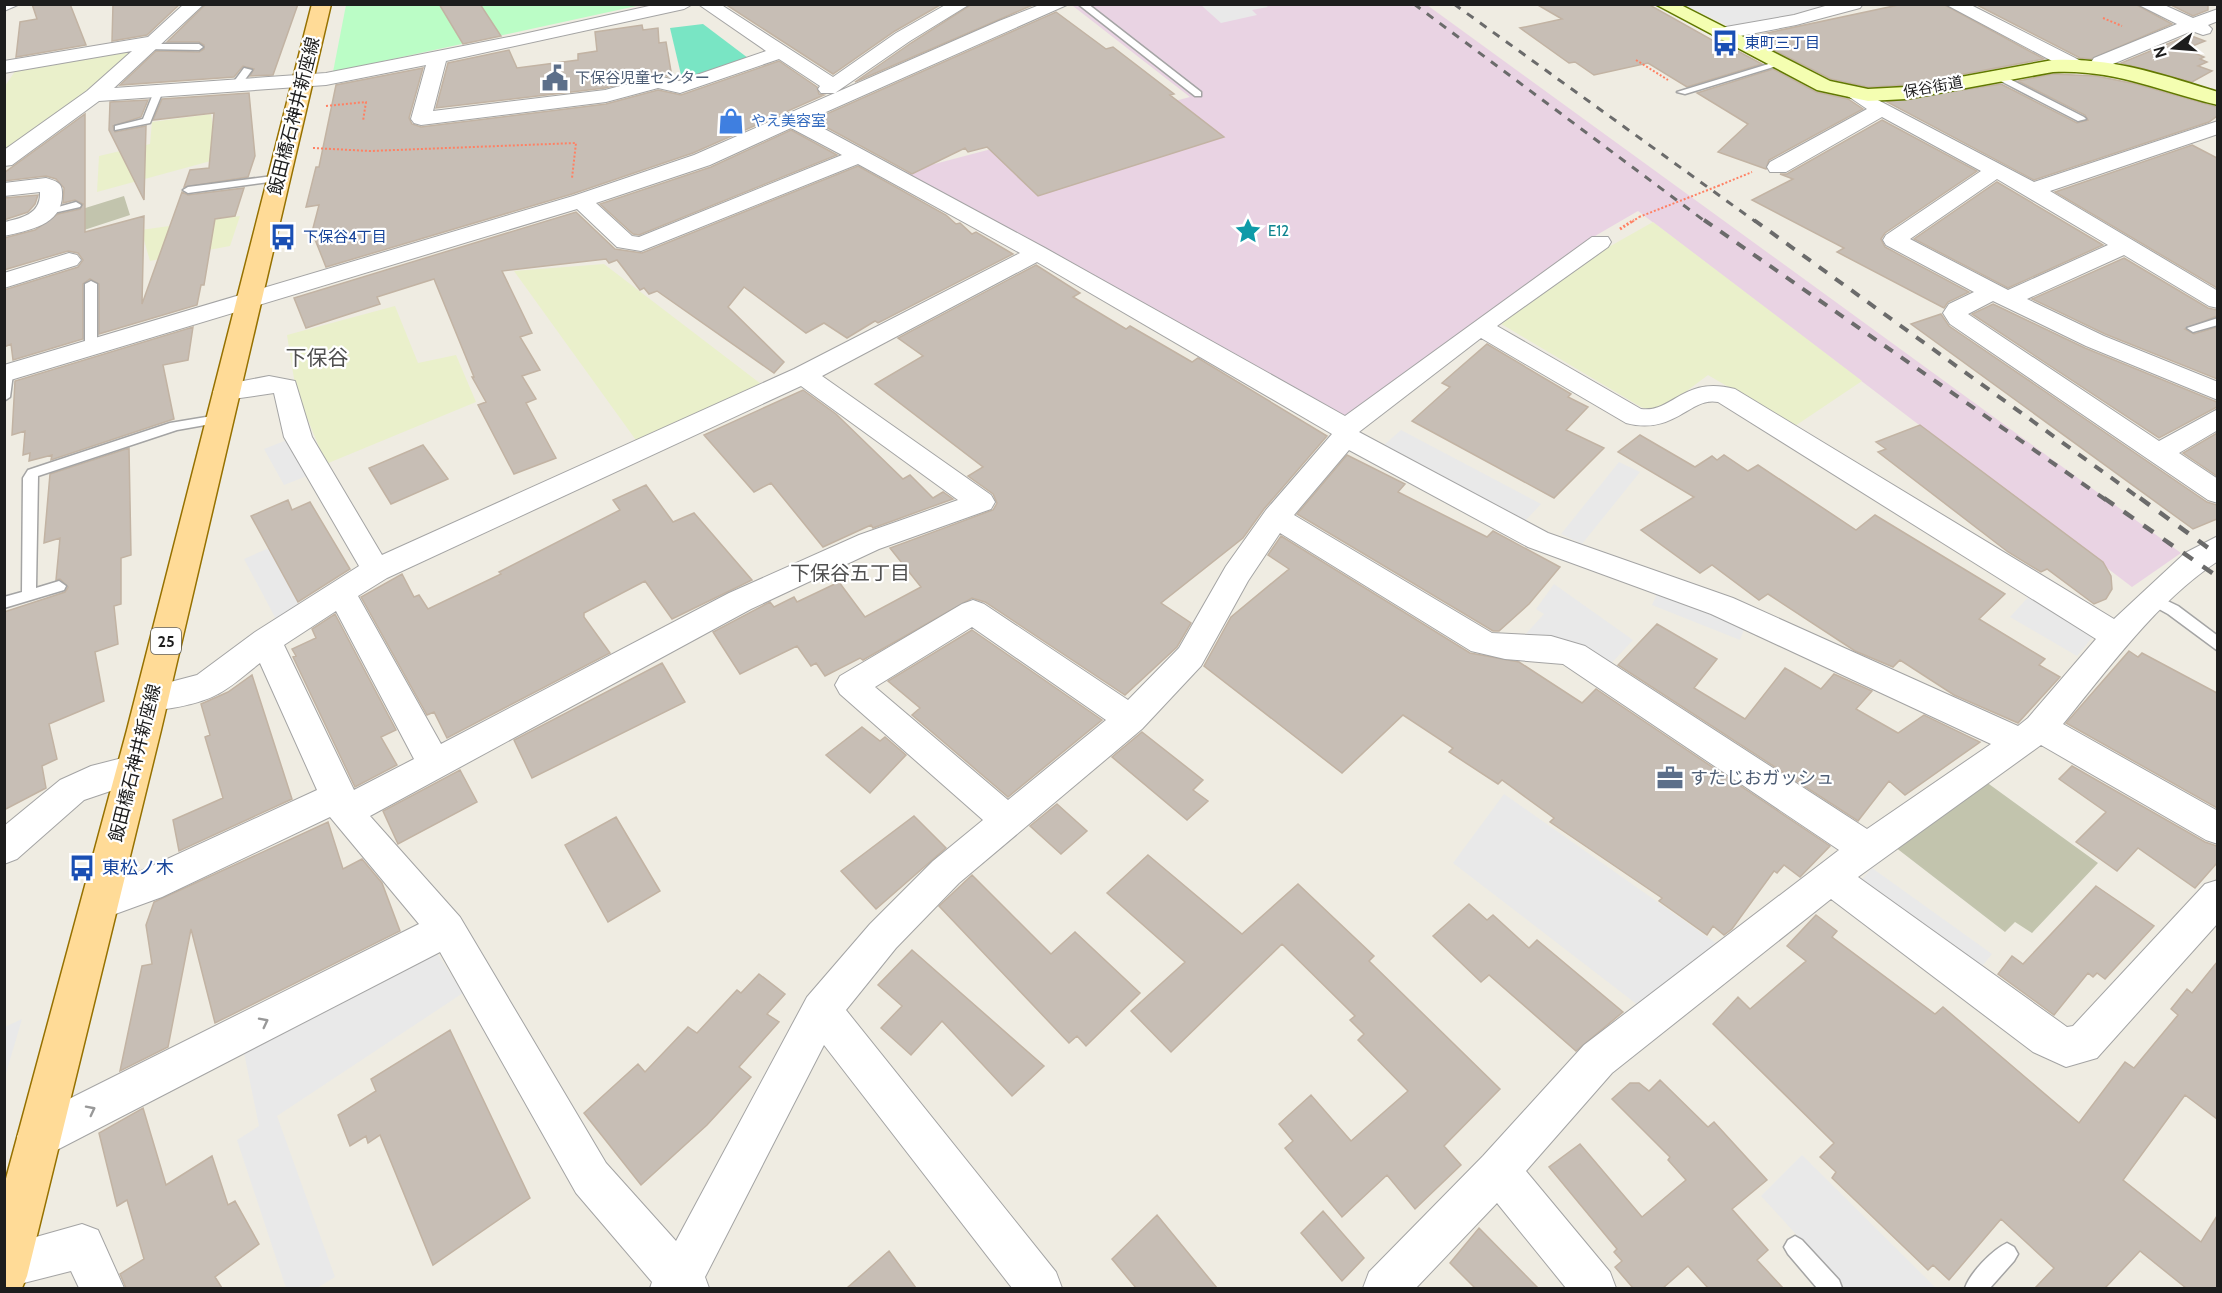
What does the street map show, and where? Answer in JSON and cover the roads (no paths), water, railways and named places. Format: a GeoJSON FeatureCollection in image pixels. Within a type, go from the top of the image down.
{"type":"FeatureCollection","features":[{"type":"Feature","properties":{"kind":"main road","name":"飯田橋石神井新座線"},"geometry":{"type":"LineString","coordinates":[[6,1271],[38,1137],[152,699],[222,405],[280,177],[311,94],[322,4]]}},
{"type":"Feature","properties":{"kind":"main road","name":"保谷街道"},"geometry":{"type":"LineString","coordinates":[[1664,4],[1814,82],[1855,94],[1906,93],[2074,65],[2098,66],[2141,75],[2217,99]]}},
{"type":"Feature","properties":{"kind":"street"},"geometry":{"type":"LineString","coordinates":[[4,6],[11,4]]}},
{"type":"Feature","properties":{"kind":"street"},"geometry":{"type":"LineString","coordinates":[[4,160],[94,95],[195,4]]}},
{"type":"Feature","properties":{"kind":"street"},"geometry":{"type":"LineString","coordinates":[[94,95],[235,87],[311,94],[437,58],[684,4]]}},
{"type":"Feature","properties":{"kind":"street"},"geometry":{"type":"LineString","coordinates":[[707,4],[832,85]]}},
{"type":"Feature","properties":{"kind":"street"},"geometry":{"type":"LineString","coordinates":[[799,117],[806,107],[832,85],[903,37],[962,4]]}},
{"type":"Feature","properties":{"kind":"street"},"geometry":{"type":"LineString","coordinates":[[5,382],[91,348],[575,203],[702,159],[1005,25],[1060,4]]}},
{"type":"Feature","properties":{"kind":"street"},"geometry":{"type":"LineString","coordinates":[[1720,34],[1796,20],[1854,4]]}},
{"type":"Feature","properties":{"kind":"street"},"geometry":{"type":"LineString","coordinates":[[1954,4],[2074,65]]}},
{"type":"Feature","properties":{"kind":"street"},"geometry":{"type":"LineString","coordinates":[[2146,4],[2217,34]]}},
{"type":"Feature","properties":{"kind":"street"},"geometry":{"type":"LineString","coordinates":[[2098,66],[2101,62],[2217,14]]}},
{"type":"Feature","properties":{"kind":"street"},"geometry":{"type":"LineString","coordinates":[[4,67],[152,44]]}},
{"type":"Feature","properties":{"kind":"street"},"geometry":{"type":"LineString","coordinates":[[437,58],[421,119],[606,96],[658,82],[680,87],[780,52]]}},
{"type":"Feature","properties":{"kind":"street"},"geometry":{"type":"LineString","coordinates":[[1855,94],[2032,190],[2217,301]]}},
{"type":"Feature","properties":{"kind":"street"},"geometry":{"type":"LineString","coordinates":[[1769,168],[1844,132],[1881,108]]}},
{"type":"Feature","properties":{"kind":"street"},"geometry":{"type":"LineString","coordinates":[[799,117],[859,156],[1036,253],[1538,540],[1722,606],[2030,735],[2217,829]]}},
{"type":"Feature","properties":{"kind":"street"},"geometry":{"type":"LineString","coordinates":[[2032,190],[2217,127]]}},
{"type":"Feature","properties":{"kind":"street"},"geometry":{"type":"LineString","coordinates":[[575,203],[625,242],[640,244],[859,156]]}},
{"type":"Feature","properties":{"kind":"street"},"geometry":{"type":"LineString","coordinates":[[1996,170],[1894,240],[2000,296],[2096,341],[2217,392]]}},
{"type":"Feature","properties":{"kind":"street"},"geometry":{"type":"LineString","coordinates":[[4,190],[36,185],[51,187],[52,202],[49,211],[39,218],[4,229]]}},
{"type":"Feature","properties":{"kind":"street"},"geometry":{"type":"LineString","coordinates":[[267,641],[342,804],[447,929],[591,1178],[679,1286],[821,1010],[883,936],[946,872],[1130,718],[1190,657],[1237,574],[1276,517],[1346,432],[1480,327],[1600,242]]}},
{"type":"Feature","properties":{"kind":"street"},"geometry":{"type":"LineString","coordinates":[[2125,246],[2000,296],[1958,309],[1955,314],[1959,319],[2217,493]]}},
{"type":"Feature","properties":{"kind":"street"},"geometry":{"type":"LineString","coordinates":[[152,699],[206,686],[340,591],[376,570],[803,375],[1036,253]]}},
{"type":"Feature","properties":{"kind":"street"},"geometry":{"type":"LineString","coordinates":[[4,281],[69,260]]}},
{"type":"Feature","properties":{"kind":"street"},"geometry":{"type":"LineString","coordinates":[[1480,327],[1641,419],[1657,419],[1704,391],[1713,390],[1726,395],[2117,636]]}},
{"type":"Feature","properties":{"kind":"street"},"geometry":{"type":"LineString","coordinates":[[99,903],[150,885],[434,764],[740,601],[869,542],[981,502],[803,375]]}},
{"type":"Feature","properties":{"kind":"street"},"geometry":{"type":"LineString","coordinates":[[222,405],[269,384],[286,387],[298,437],[376,570]]}},
{"type":"Feature","properties":{"kind":"street"},"geometry":{"type":"LineString","coordinates":[[2160,453],[2217,418]]}},
{"type":"Feature","properties":{"kind":"street"},"geometry":{"type":"LineString","coordinates":[[1276,517],[1482,642],[1497,647],[1558,649],[1574,655],[1867,849]]}},
{"type":"Feature","properties":{"kind":"street"},"geometry":{"type":"LineString","coordinates":[[1386,1288],[1498,1171],[1598,1059],[1788,908],[1867,849],[2030,735],[2117,636],[2153,599],[2195,561],[2217,546]]}},
{"type":"Feature","properties":{"kind":"street"},"geometry":{"type":"LineString","coordinates":[[340,591],[434,764]]}},
{"type":"Feature","properties":{"kind":"street"},"geometry":{"type":"LineString","coordinates":[[1008,821],[851,685],[973,612],[1130,718]]}},
{"type":"Feature","properties":{"kind":"street"},"geometry":{"type":"LineString","coordinates":[[4,848],[72,790],[91,781],[134,769]]}},
{"type":"Feature","properties":{"kind":"street"},"geometry":{"type":"LineString","coordinates":[[1831,878],[2048,1038],[2066,1047],[2083,1044],[2217,896]]}},
{"type":"Feature","properties":{"kind":"street"},"geometry":{"type":"LineString","coordinates":[[38,1137],[447,929]]}},
{"type":"Feature","properties":{"kind":"street"},"geometry":{"type":"LineString","coordinates":[[821,1010],[1040,1288]]}},
{"type":"Feature","properties":{"kind":"street"},"geometry":{"type":"LineString","coordinates":[[1498,1171],[1594,1288]]}},
{"type":"Feature","properties":{"kind":"street"},"geometry":{"type":"LineString","coordinates":[[6,1271],[82,1246],[102,1288]]}},
{"type":"Feature","properties":{"kind":"lane"},"geometry":{"type":"LineString","coordinates":[[1082,4],[1198,94]]}},
{"type":"Feature","properties":{"kind":"lane"},"geometry":{"type":"LineString","coordinates":[[152,44],[199,47]]}},
{"type":"Feature","properties":{"kind":"lane"},"geometry":{"type":"LineString","coordinates":[[1684,92],[1778,64]]}},
{"type":"Feature","properties":{"kind":"lane"},"geometry":{"type":"LineString","coordinates":[[235,87],[247,70]]}},
{"type":"Feature","properties":{"kind":"lane"},"geometry":{"type":"LineString","coordinates":[[1998,76],[2081,119]]}},
{"type":"Feature","properties":{"kind":"lane"},"geometry":{"type":"LineString","coordinates":[[118,128],[147,121],[158,91]]}},
{"type":"Feature","properties":{"kind":"lane"},"geometry":{"type":"LineString","coordinates":[[188,190],[280,177]]}},
{"type":"Feature","properties":{"kind":"lane"},"geometry":{"type":"LineString","coordinates":[[49,211],[76,205]]}},
{"type":"Feature","properties":{"kind":"lane"},"geometry":{"type":"LineString","coordinates":[[91,284],[91,348]]}},
{"type":"Feature","properties":{"kind":"lane"},"geometry":{"type":"LineString","coordinates":[[2193,328],[2217,321]]}},
{"type":"Feature","properties":{"kind":"lane"},"geometry":{"type":"LineString","coordinates":[[29,595],[30,478],[33,473],[176,426],[222,405]]}},
{"type":"Feature","properties":{"kind":"lane"},"geometry":{"type":"LineString","coordinates":[[4,603],[60,586]]}},
{"type":"Feature","properties":{"kind":"lane"},"geometry":{"type":"LineString","coordinates":[[2153,599],[2173,610],[2217,645]]}},
{"type":"Feature","properties":{"kind":"lane"},"geometry":{"type":"LineString","coordinates":[[1795,1247],[1831,1288]]}},
{"type":"Feature","properties":{"kind":"lane"},"geometry":{"type":"LineString","coordinates":[[1976,1288],[2007,1254]]}},
{"type":"Feature","properties":{"kind":"railway"},"geometry":{"type":"LineString","coordinates":[[1414,4],[1706,222]]}},
{"type":"Feature","properties":{"kind":"railway"},"geometry":{"type":"LineString","coordinates":[[1454,4],[1756,222]]}},
{"type":"Feature","properties":{"kind":"railway"},"geometry":{"type":"LineString","coordinates":[[1704,220],[2106,500]]}},
{"type":"Feature","properties":{"kind":"railway"},"geometry":{"type":"LineString","coordinates":[[1754,220],[2142,500]]}},
{"type":"Feature","properties":{"kind":"railway"},"geometry":{"type":"LineString","coordinates":[[2104,498],[2218,577]]}},
{"type":"Feature","properties":{"kind":"railway"},"geometry":{"type":"LineString","coordinates":[[2140,498],[2218,555]]}},
{"type":"Feature","properties":{"kind":"place","name":"東町三丁目"},"geometry":{"type":"Point","coordinates":[1725,43]}},
{"type":"Feature","properties":{"kind":"place","name":"下保谷児童センター"},"geometry":{"type":"Point","coordinates":[555,78]}},
{"type":"Feature","properties":{"kind":"place","name":"やえ美容室"},"geometry":{"type":"Point","coordinates":[731,121]}},
{"type":"Feature","properties":{"kind":"place","name":"E12"},"geometry":{"type":"Point","coordinates":[1248,231]}},
{"type":"Feature","properties":{"kind":"place","name":"下保谷4丁目"},"geometry":{"type":"Point","coordinates":[283,237]}},
{"type":"Feature","properties":{"kind":"place","name":"すたじおガッシュ"},"geometry":{"type":"Point","coordinates":[1670,778]}},
{"type":"Feature","properties":{"kind":"place","name":"東松ノ木"},"geometry":{"type":"Point","coordinates":[82,868]}},
{"type":"Feature","properties":{"kind":"district","name":"下保谷"},"geometry":{"type":"Point","coordinates":[317,357]}},
{"type":"Feature","properties":{"kind":"district","name":"下保谷五丁目"},"geometry":{"type":"Point","coordinates":[850,573]}}]}
